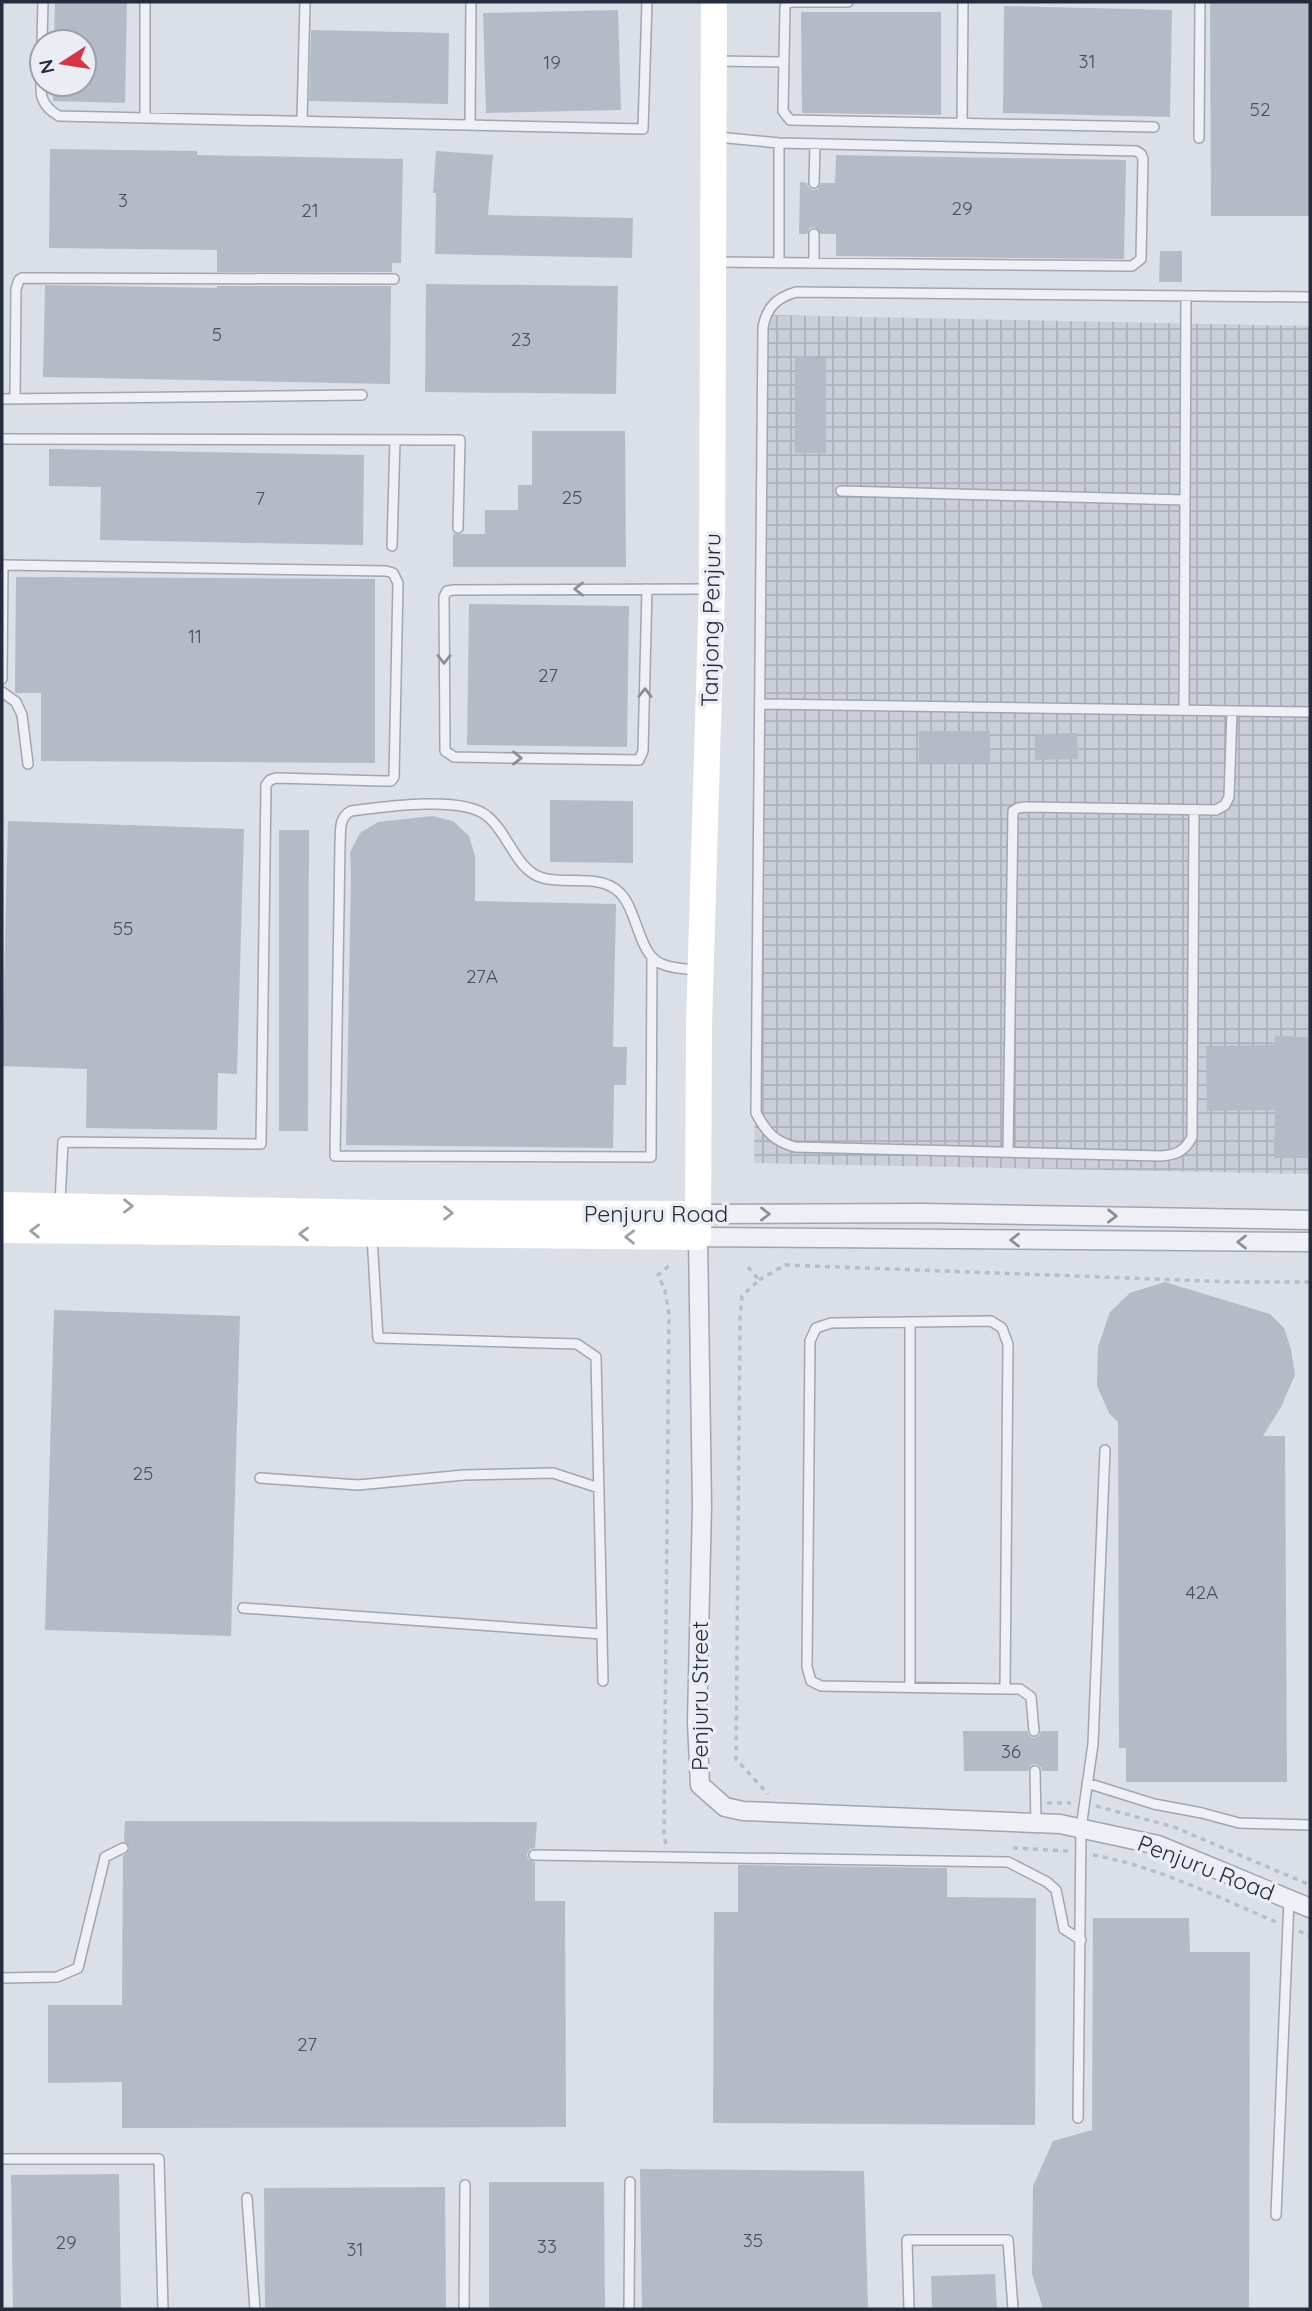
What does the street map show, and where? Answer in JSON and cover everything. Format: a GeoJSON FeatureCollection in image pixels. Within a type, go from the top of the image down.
{"type":"FeatureCollection","features":[{"type":"Feature","properties":{"kind":"main road","name":"Tanjong Penjuru"},"geometry":{"type":"LineString","coordinates":[[697,1226],[712,589],[714,2]]}},
{"type":"Feature","properties":{"kind":"main road","name":"Penjuru Road"},"geometry":{"type":"LineString","coordinates":[[2,1205],[379,1213],[697,1226]]}},
{"type":"Feature","properties":{"kind":"main road","name":"Penjuru Road"},"geometry":{"type":"LineString","coordinates":[[2,1230],[372,1234],[697,1226]]}},
{"type":"Feature","properties":{"kind":"street","name":"Penjuru Road"},"geometry":{"type":"LineString","coordinates":[[697,1226],[922,1213],[1310,1220]]}},
{"type":"Feature","properties":{"kind":"street","name":"Penjuru Road"},"geometry":{"type":"LineString","coordinates":[[697,1226],[1310,1242]]}},
{"type":"Feature","properties":{"kind":"street","name":"Penjuru Street"},"geometry":{"type":"LineString","coordinates":[[697,1226],[702,1506],[697,1722],[700,1785],[725,1807],[743,1811],[1060,1824]]}},
{"type":"Feature","properties":{"kind":"street","name":"Penjuru Road"},"geometry":{"type":"LineString","coordinates":[[1060,1824],[1158,1845],[1310,1908]]}},
{"type":"Feature","properties":{"kind":"lane"},"geometry":{"type":"LineString","coordinates":[[42,28],[43,2]]}},
{"type":"Feature","properties":{"kind":"lane"},"geometry":{"type":"LineString","coordinates":[[145,2],[145,117]]}},
{"type":"Feature","properties":{"kind":"lane"},"geometry":{"type":"LineString","coordinates":[[302,120],[305,2]]}},
{"type":"Feature","properties":{"kind":"lane"},"geometry":{"type":"LineString","coordinates":[[470,125],[471,2]]}},
{"type":"Feature","properties":{"kind":"lane"},"geometry":{"type":"LineString","coordinates":[[41,98],[46,108],[59,116],[643,129],[647,2]]}},
{"type":"Feature","properties":{"kind":"lane"},"geometry":{"type":"LineString","coordinates":[[848,2],[787,3],[784,10],[783,111],[790,120],[1154,127]]}},
{"type":"Feature","properties":{"kind":"lane"},"geometry":{"type":"LineString","coordinates":[[962,123],[963,2]]}},
{"type":"Feature","properties":{"kind":"lane"},"geometry":{"type":"LineString","coordinates":[[1199,138],[1200,2]]}},
{"type":"Feature","properties":{"kind":"lane"},"geometry":{"type":"LineString","coordinates":[[715,61],[784,62]]}},
{"type":"Feature","properties":{"kind":"lane"},"geometry":{"type":"LineString","coordinates":[[714,262],[1136,264],[1141,259],[1143,159],[1136,151],[779,143],[715,137]]}},
{"type":"Feature","properties":{"kind":"lane"},"geometry":{"type":"LineString","coordinates":[[779,143],[779,263]]}},
{"type":"Feature","properties":{"kind":"lane"},"geometry":{"type":"LineString","coordinates":[[814,183],[815,144]]}},
{"type":"Feature","properties":{"kind":"lane"},"geometry":{"type":"LineString","coordinates":[[814,234],[814,263]]}},
{"type":"Feature","properties":{"kind":"lane"},"geometry":{"type":"LineString","coordinates":[[15,398],[16,289],[22,278],[394,279]]}},
{"type":"Feature","properties":{"kind":"lane"},"geometry":{"type":"LineString","coordinates":[[1194,811],[1192,1137],[1188,1146],[1173,1155],[1161,1156],[795,1147],[778,1142],[764,1128],[756,1113],[763,327],[770,306],[796,292],[1310,297]]}},
{"type":"Feature","properties":{"kind":"lane"},"geometry":{"type":"LineString","coordinates":[[1184,710],[1186,296]]}},
{"type":"Feature","properties":{"kind":"lane"},"geometry":{"type":"LineString","coordinates":[[2,399],[362,395]]}},
{"type":"Feature","properties":{"kind":"lane"},"geometry":{"type":"LineString","coordinates":[[2,439],[460,440],[458,528]]}},
{"type":"Feature","properties":{"kind":"lane"},"geometry":{"type":"LineString","coordinates":[[392,546],[395,440]]}},
{"type":"Feature","properties":{"kind":"lane"},"geometry":{"type":"LineString","coordinates":[[841,491],[1185,500]]}},
{"type":"Feature","properties":{"kind":"lane"},"geometry":{"type":"LineString","coordinates":[[2,679],[2,565],[386,571],[393,573],[398,583],[394,777],[383,781],[276,778],[270,780],[267,785],[261,1144],[63,1142],[60,1205]]}},
{"type":"Feature","properties":{"kind":"lane"},"geometry":{"type":"LineString","coordinates":[[647,589],[643,751],[639,760],[454,757],[445,751],[444,597],[447,591],[647,589],[712,589]]}},
{"type":"Feature","properties":{"kind":"lane"},"geometry":{"type":"LineString","coordinates":[[2,692],[16,702],[22,715],[28,764]]}},
{"type":"Feature","properties":{"kind":"lane"},"geometry":{"type":"LineString","coordinates":[[760,704],[1310,712]]}},
{"type":"Feature","properties":{"kind":"lane"},"geometry":{"type":"LineString","coordinates":[[1008,1152],[1013,811],[1025,807],[1216,810],[1224,805],[1229,797],[1232,711]]}},
{"type":"Feature","properties":{"kind":"lane"},"geometry":{"type":"LineString","coordinates":[[652,958],[651,1157],[335,1156],[340,844],[341,819],[345,814],[351,811],[434,803],[458,806],[487,815],[529,871],[542,878],[596,882],[612,886],[630,906],[652,958],[663,965],[701,971]]}},
{"type":"Feature","properties":{"kind":"lane"},"geometry":{"type":"LineString","coordinates":[[372,1234],[378,1338],[577,1344],[596,1357],[603,1681]]}},
{"type":"Feature","properties":{"kind":"lane"},"geometry":{"type":"LineString","coordinates":[[1004,1689],[1008,1344],[1002,1328],[991,1321],[831,1323],[816,1328],[810,1341],[807,1667],[811,1681],[821,1686],[910,1688],[1004,1689],[1020,1689],[1031,1697],[1034,1731]]}},
{"type":"Feature","properties":{"kind":"lane"},"geometry":{"type":"LineString","coordinates":[[910,1322],[910,1688]]}},
{"type":"Feature","properties":{"kind":"lane"},"geometry":{"type":"LineString","coordinates":[[1078,2118],[1081,1828],[1093,1744],[1105,1450]]}},
{"type":"Feature","properties":{"kind":"lane"},"geometry":{"type":"LineString","coordinates":[[260,1478],[358,1485],[464,1475],[553,1473],[599,1488]]}},
{"type":"Feature","properties":{"kind":"lane"},"geometry":{"type":"LineString","coordinates":[[243,1608],[602,1634]]}},
{"type":"Feature","properties":{"kind":"lane"},"geometry":{"type":"LineString","coordinates":[[1035,1771],[1036,1823]]}},
{"type":"Feature","properties":{"kind":"lane"},"geometry":{"type":"LineString","coordinates":[[1087,1783],[1154,1804],[1239,1823],[1310,1825]]}},
{"type":"Feature","properties":{"kind":"lane"},"geometry":{"type":"LineString","coordinates":[[2,1978],[57,1977],[78,1968],[105,1857],[123,1848]]}},
{"type":"Feature","properties":{"kind":"lane"},"geometry":{"type":"LineString","coordinates":[[534,1855],[1008,1862],[1056,1889],[1064,1929],[1081,1940]]}},
{"type":"Feature","properties":{"kind":"lane"},"geometry":{"type":"LineString","coordinates":[[1276,2215],[1289,1899]]}},
{"type":"Feature","properties":{"kind":"lane"},"geometry":{"type":"LineString","coordinates":[[2,2159],[159,2159],[163,2309]]}},
{"type":"Feature","properties":{"kind":"lane"},"geometry":{"type":"LineString","coordinates":[[629,2309],[630,2182]]}},
{"type":"Feature","properties":{"kind":"lane"},"geometry":{"type":"LineString","coordinates":[[464,2309],[465,2185]]}},
{"type":"Feature","properties":{"kind":"lane"},"geometry":{"type":"LineString","coordinates":[[247,2198],[255,2309]]}},
{"type":"Feature","properties":{"kind":"lane"},"geometry":{"type":"LineString","coordinates":[[909,2309],[907,2241],[1008,2240],[1013,2309]]}},
{"type":"Feature","properties":{"kind":"path"},"geometry":{"type":"LineString","coordinates":[[669,1846],[664,1837],[669,1314],[665,1290],[658,1275],[670,1265]]}},
{"type":"Feature","properties":{"kind":"path"},"geometry":{"type":"LineString","coordinates":[[759,1280],[785,1265],[1233,1282],[1310,1282]]}},
{"type":"Feature","properties":{"kind":"path"},"geometry":{"type":"LineString","coordinates":[[1009,1848],[1111,1858],[1162,1875],[1310,1936]]}},
{"type":"Feature","properties":{"kind":"shaded area"},"geometry":{"type":"Polygon","coordinates":[[[768,315],[1310,326],[1310,1174],[754,1163],[768,315]]]}},
{"type":"Feature","properties":{"kind":"building"},"geometry":{"type":"Polygon","coordinates":[[[55,2],[127,2],[125,103],[53,101],[53,98],[98,98],[98,28],[54,28],[55,2]]]}},
{"type":"Feature","properties":{"kind":"building"},"geometry":{"type":"Polygon","coordinates":[[[1210,2],[1310,2],[1310,216],[1211,216],[1210,2]]]}},
{"type":"Feature","properties":{"kind":"building"},"geometry":{"type":"Polygon","coordinates":[[[1004,6],[1172,10],[1170,117],[1003,113],[1004,6]]]}},
{"type":"Feature","properties":{"kind":"building"},"geometry":{"type":"Polygon","coordinates":[[[618,10],[621,110],[486,113],[483,13],[618,10]]]}},
{"type":"Feature","properties":{"kind":"building"},"geometry":{"type":"Polygon","coordinates":[[[801,12],[941,12],[941,115],[802,113],[801,12]]]}},
{"type":"Feature","properties":{"kind":"building"},"geometry":{"type":"Polygon","coordinates":[[[311,30],[449,33],[448,104],[309,101],[311,30]]]}},
{"type":"Feature","properties":{"kind":"building"},"geometry":{"type":"Polygon","coordinates":[[[50,149],[197,151],[197,155],[403,159],[401,263],[392,263],[392,272],[217,272],[217,250],[49,248],[50,149]]]}},
{"type":"Feature","properties":{"kind":"building"},"geometry":{"type":"Polygon","coordinates":[[[436,151],[493,155],[488,215],[633,218],[632,258],[435,254],[436,193],[433,193],[436,151]]]}},
{"type":"Feature","properties":{"kind":"building"},"geometry":{"type":"Polygon","coordinates":[[[836,155],[1126,160],[1124,259],[836,256],[836,234],[821,234],[815,227],[810,228],[807,234],[799,234],[800,182],[807,183],[813,190],[818,189],[821,183],[835,183],[836,155]]]}},
{"type":"Feature","properties":{"kind":"building"},"geometry":{"type":"Polygon","coordinates":[[[1160,251],[1182,251],[1182,282],[1159,282],[1160,251]]]}},
{"type":"Feature","properties":{"kind":"building"},"geometry":{"type":"Polygon","coordinates":[[[426,284],[618,286],[616,394],[425,392],[426,284]]]}},
{"type":"Feature","properties":{"kind":"building"},"geometry":{"type":"Polygon","coordinates":[[[45,285],[217,288],[391,286],[390,384],[43,377],[45,285]]]}},
{"type":"Feature","properties":{"kind":"building"},"geometry":{"type":"Polygon","coordinates":[[[795,357],[826,358],[826,453],[795,453],[795,357]]]}},
{"type":"Feature","properties":{"kind":"building"},"geometry":{"type":"Polygon","coordinates":[[[532,431],[625,431],[626,567],[453,567],[453,534],[485,534],[485,510],[518,510],[518,485],[532,485],[532,431]]]}},
{"type":"Feature","properties":{"kind":"building"},"geometry":{"type":"Polygon","coordinates":[[[49,449],[364,455],[363,545],[100,540],[101,487],[49,486],[49,449]]]}},
{"type":"Feature","properties":{"kind":"building"},"geometry":{"type":"Polygon","coordinates":[[[16,577],[375,579],[375,763],[41,761],[41,693],[15,693],[16,577]]]}},
{"type":"Feature","properties":{"kind":"building"},"geometry":{"type":"Polygon","coordinates":[[[469,604],[629,606],[627,747],[467,745],[469,604]]]}},
{"type":"Feature","properties":{"kind":"building"},"geometry":{"type":"Polygon","coordinates":[[[919,731],[990,731],[990,763],[919,763],[919,731]]]}},
{"type":"Feature","properties":{"kind":"building"},"geometry":{"type":"Polygon","coordinates":[[[1077,733],[1078,759],[1035,760],[1035,734],[1077,733]]]}},
{"type":"Feature","properties":{"kind":"building"},"geometry":{"type":"Polygon","coordinates":[[[550,800],[633,801],[633,863],[550,862],[550,800]]]}},
{"type":"Feature","properties":{"kind":"building"},"geometry":{"type":"Polygon","coordinates":[[[432,816],[453,821],[469,836],[475,856],[475,901],[616,904],[613,1047],[627,1047],[626,1085],[614,1085],[613,1148],[346,1145],[350,852],[360,833],[378,822],[432,816]]]}},
{"type":"Feature","properties":{"kind":"building"},"geometry":{"type":"Polygon","coordinates":[[[8,821],[244,829],[237,1074],[218,1073],[217,1130],[86,1128],[87,1069],[2,1066],[8,821]]]}},
{"type":"Feature","properties":{"kind":"building"},"geometry":{"type":"Polygon","coordinates":[[[279,830],[309,830],[308,1131],[279,1131],[279,830]]]}},
{"type":"Feature","properties":{"kind":"building"},"geometry":{"type":"Polygon","coordinates":[[[1275,1036],[1310,1037],[1310,1158],[1274,1158],[1275,1110],[1207,1111],[1206,1046],[1275,1045],[1275,1036]]]}},
{"type":"Feature","properties":{"kind":"building"},"geometry":{"type":"Polygon","coordinates":[[[1165,1282],[1270,1314],[1284,1328],[1291,1349],[1295,1375],[1281,1407],[1263,1436],[1285,1436],[1287,1782],[1126,1782],[1126,1748],[1119,1748],[1118,1422],[1109,1413],[1097,1386],[1098,1347],[1110,1312],[1130,1293],[1165,1282]]]}},
{"type":"Feature","properties":{"kind":"building"},"geometry":{"type":"Polygon","coordinates":[[[54,1310],[240,1316],[231,1636],[45,1630],[54,1310]]]}},
{"type":"Feature","properties":{"kind":"building"},"geometry":{"type":"Polygon","coordinates":[[[963,1731],[1027,1731],[1029,1736],[1034,1738],[1039,1736],[1041,1731],[1058,1731],[1058,1771],[1042,1771],[1036,1764],[1031,1765],[1028,1771],[964,1771],[963,1731]]]}},
{"type":"Feature","properties":{"kind":"building"},"geometry":{"type":"Polygon","coordinates":[[[125,1821],[537,1822],[535,1848],[530,1849],[527,1854],[528,1859],[535,1862],[535,1901],[565,1901],[566,2127],[122,2128],[122,2082],[48,2083],[48,2005],[122,2005],[123,1856],[130,1848],[124,1841],[125,1821]]]}},
{"type":"Feature","properties":{"kind":"building"},"geometry":{"type":"Polygon","coordinates":[[[738,1865],[947,1868],[947,1897],[1036,1898],[1035,2125],[713,2123],[714,1912],[738,1912],[738,1865]]]}},
{"type":"Feature","properties":{"kind":"building"},"geometry":{"type":"Polygon","coordinates":[[[1093,1918],[1189,1918],[1190,1952],[1250,1952],[1249,2309],[1043,2309],[1032,2274],[1033,2186],[1053,2141],[1092,2130],[1093,1918]]]}},
{"type":"Feature","properties":{"kind":"building"},"geometry":{"type":"Polygon","coordinates":[[[640,2169],[864,2171],[868,2309],[642,2309],[640,2169]]]}},
{"type":"Feature","properties":{"kind":"building"},"geometry":{"type":"Polygon","coordinates":[[[119,2174],[121,2309],[13,2309],[11,2175],[119,2174]]]}},
{"type":"Feature","properties":{"kind":"building"},"geometry":{"type":"Polygon","coordinates":[[[489,2182],[604,2182],[605,2309],[489,2309],[489,2182]]]}},
{"type":"Feature","properties":{"kind":"building"},"geometry":{"type":"Polygon","coordinates":[[[445,2187],[446,2309],[265,2309],[264,2188],[445,2187]]]}},
{"type":"Feature","properties":{"kind":"building"},"geometry":{"type":"Polygon","coordinates":[[[995,2274],[997,2309],[932,2309],[931,2276],[995,2274]]]}}]}
